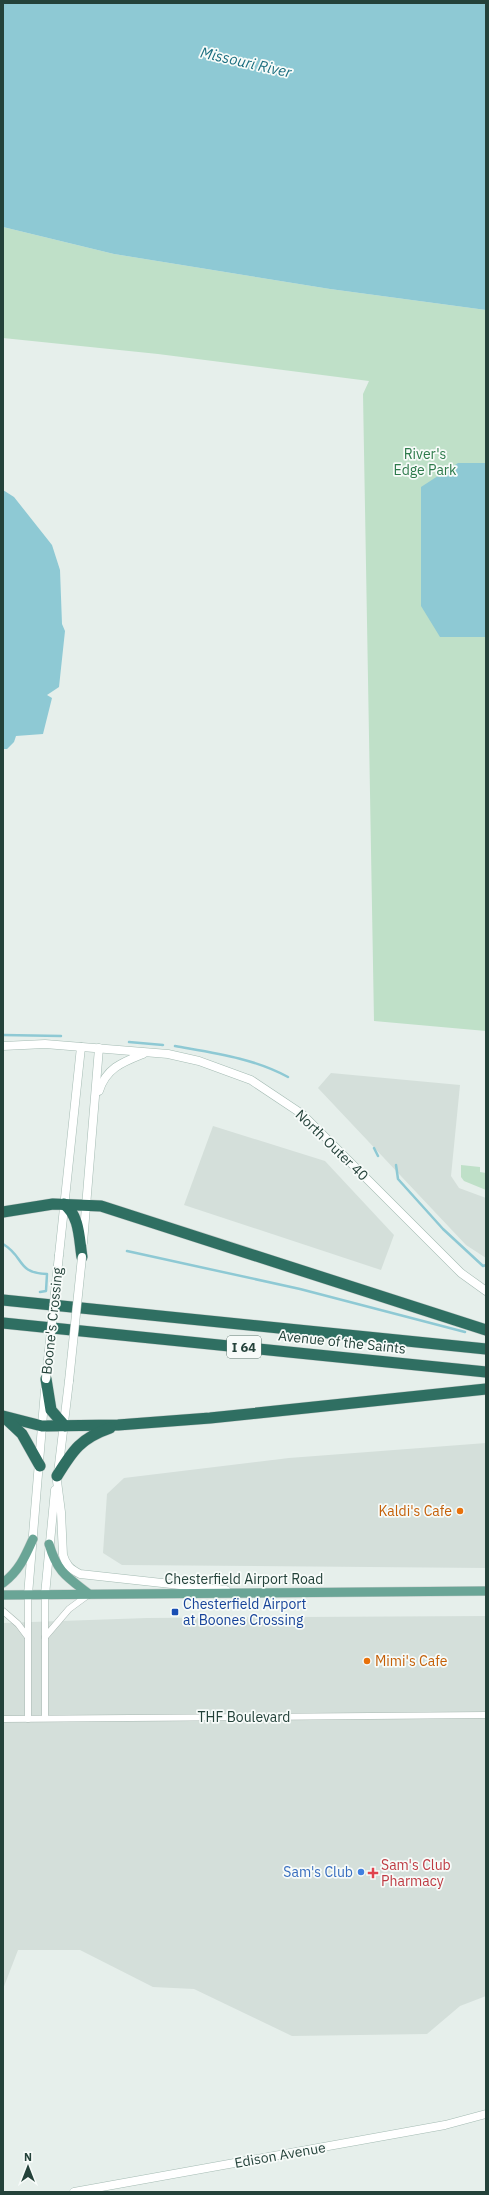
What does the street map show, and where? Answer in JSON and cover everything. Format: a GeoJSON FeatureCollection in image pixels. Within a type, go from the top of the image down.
{"type":"FeatureCollection","features":[{"type":"Feature","properties":{"kind":"highway"},"geometry":{"type":"LineString","coordinates":[[64,1204],[74,1213],[82,1257]]}},
{"type":"Feature","properties":{"kind":"highway"},"geometry":{"type":"LineString","coordinates":[[3,1212],[64,1204],[101,1206],[486,1330]]}},
{"type":"Feature","properties":{"kind":"highway","name":"Avenue of the Saints"},"geometry":{"type":"LineString","coordinates":[[3,1300],[486,1349]]}},
{"type":"Feature","properties":{"kind":"highway","name":"Avenue of the Saints"},"geometry":{"type":"LineString","coordinates":[[3,1323],[486,1372]]}},
{"type":"Feature","properties":{"kind":"highway"},"geometry":{"type":"LineString","coordinates":[[46,1379],[51,1410],[65,1426]]}},
{"type":"Feature","properties":{"kind":"highway"},"geometry":{"type":"LineString","coordinates":[[3,1416],[42,1426],[118,1425],[210,1418],[486,1389]]}},
{"type":"Feature","properties":{"kind":"highway"},"geometry":{"type":"LineString","coordinates":[[3,1416],[22,1434],[40,1466]]}},
{"type":"Feature","properties":{"kind":"highway"},"geometry":{"type":"LineString","coordinates":[[57,1478],[73,1450],[82,1441],[94,1433],[118,1425]]}},
{"type":"Feature","properties":{"kind":"main road"},"geometry":{"type":"LineString","coordinates":[[3,1583],[14,1574],[20,1566],[33,1540]]}},
{"type":"Feature","properties":{"kind":"main road"},"geometry":{"type":"LineString","coordinates":[[49,1544],[54,1562],[62,1572],[89,1594]]}},
{"type":"Feature","properties":{"kind":"main road","name":"Chesterfield Airport Road"},"geometry":{"type":"LineString","coordinates":[[3,1595],[242,1592],[484,1593]]}},
{"type":"Feature","properties":{"kind":"street","name":"North Outer 40"},"geometry":{"type":"LineString","coordinates":[[3,1046],[45,1044],[99,1048],[192,1059],[228,1070],[251,1080],[296,1110],[320,1131],[461,1273],[486,1291]]}},
{"type":"Feature","properties":{"kind":"street","name":"Boone's Crossing"},"geometry":{"type":"LineString","coordinates":[[28,1595],[40,1466],[46,1379],[82,1047]]}},
{"type":"Feature","properties":{"kind":"street","name":"Boone's Crossing"},"geometry":{"type":"LineString","coordinates":[[45,1595],[49,1544],[65,1426],[82,1257],[99,1048]]}},
{"type":"Feature","properties":{"kind":"street"},"geometry":{"type":"LineString","coordinates":[[95,1105],[102,1082],[113,1068],[146,1053]]}},
{"type":"Feature","properties":{"kind":"street"},"geometry":{"type":"LineString","coordinates":[[57,1478],[61,1512],[63,1555],[65,1561],[72,1570],[80,1574],[242,1592]]}},
{"type":"Feature","properties":{"kind":"street"},"geometry":{"type":"LineString","coordinates":[[45,1636],[69,1609],[89,1594]]}},
{"type":"Feature","properties":{"kind":"street"},"geometry":{"type":"LineString","coordinates":[[28,1595],[28,1719]]}},
{"type":"Feature","properties":{"kind":"street"},"geometry":{"type":"LineString","coordinates":[[45,1595],[45,1718]]}},
{"type":"Feature","properties":{"kind":"street"},"geometry":{"type":"LineString","coordinates":[[3,1611],[18,1624],[27,1636]]}},
{"type":"Feature","properties":{"kind":"street","name":"THF Boulevard"},"geometry":{"type":"LineString","coordinates":[[3,1719],[486,1715]]}},
{"type":"Feature","properties":{"kind":"street","name":"Edison Avenue"},"geometry":{"type":"LineString","coordinates":[[74,2192],[445,2125],[486,2114]]}},
{"type":"Feature","properties":{"kind":"shaded area"},"geometry":{"type":"Polygon","coordinates":[[[331,1073],[460,1085],[451,1176],[459,1188],[486,1198],[486,1258],[466,1245],[318,1088],[331,1073]]]}},
{"type":"Feature","properties":{"kind":"shaded area"},"geometry":{"type":"Polygon","coordinates":[[[213,1126],[325,1161],[394,1235],[381,1270],[184,1205],[213,1126]]]}},
{"type":"Feature","properties":{"kind":"shaded area"},"geometry":{"type":"Polygon","coordinates":[[[486,1443],[486,1568],[122,1565],[103,1553],[107,1494],[124,1478],[289,1458],[486,1443]]]}},
{"type":"Feature","properties":{"kind":"shaded area"},"geometry":{"type":"Polygon","coordinates":[[[486,1616],[486,1996],[460,2006],[427,2034],[292,2036],[194,1989],[153,1987],[80,1950],[18,1950],[3,1989],[3,1623],[147,1618],[486,1616]]]}},
{"type":"Feature","properties":{"kind":"green space","name":"River's Edge Park"},"geometry":{"type":"Polygon","coordinates":[[[3,227],[114,254],[330,289],[486,310],[486,1031],[374,1021],[363,394],[369,381],[158,354],[3,338],[3,227]]]}},
{"type":"Feature","properties":{"kind":"green space"},"geometry":{"type":"Polygon","coordinates":[[[461,1165],[480,1167],[480,1172],[486,1173],[486,1190],[464,1181],[461,1177],[461,1165]]]}},
{"type":"Feature","properties":{"kind":"water","name":"Missouri River"},"geometry":{"type":"Polygon","coordinates":[[[3,3],[486,3],[486,310],[330,289],[114,254],[3,227],[3,3]]]}},
{"type":"Feature","properties":{"kind":"water"},"geometry":{"type":"Polygon","coordinates":[[[458,463],[486,463],[486,637],[440,637],[421,606],[421,487],[458,463]]]}},
{"type":"Feature","properties":{"kind":"water"},"geometry":{"type":"Polygon","coordinates":[[[3,490],[14,497],[52,545],[60,570],[62,624],[65,631],[59,687],[47,695],[52,698],[43,734],[16,736],[14,742],[7,749],[3,749],[3,490]]]}},
{"type":"Feature","properties":{"kind":"waterway"},"geometry":{"type":"LineString","coordinates":[[3,1035],[61,1036]]}},
{"type":"Feature","properties":{"kind":"waterway"},"geometry":{"type":"LineString","coordinates":[[129,1042],[163,1045]]}},
{"type":"Feature","properties":{"kind":"waterway"},"geometry":{"type":"LineString","coordinates":[[175,1046],[247,1061],[275,1070],[288,1077]]}},
{"type":"Feature","properties":{"kind":"waterway"},"geometry":{"type":"LineString","coordinates":[[374,1148],[378,1156]]}},
{"type":"Feature","properties":{"kind":"waterway"},"geometry":{"type":"LineString","coordinates":[[396,1165],[398,1179],[443,1229],[483,1266],[486,1265]]}},
{"type":"Feature","properties":{"kind":"waterway"},"geometry":{"type":"LineString","coordinates":[[3,1244],[10,1249],[22,1264],[30,1271],[47,1274],[46,1291],[40,1292]]}},
{"type":"Feature","properties":{"kind":"waterway"},"geometry":{"type":"LineString","coordinates":[[127,1251],[300,1289],[465,1332]]}},
{"type":"Feature","properties":{"kind":"place","name":"Kaldi's Cafe"},"geometry":{"type":"Point","coordinates":[460,1511]}},
{"type":"Feature","properties":{"kind":"place","name":"Chesterfield Airport at Boones Crossing"},"geometry":{"type":"Point","coordinates":[175,1612]}},
{"type":"Feature","properties":{"kind":"place","name":"Mimi's Cafe"},"geometry":{"type":"Point","coordinates":[367,1661]}},
{"type":"Feature","properties":{"kind":"place","name":"Sam's Club"},"geometry":{"type":"Point","coordinates":[361,1872]}},
{"type":"Feature","properties":{"kind":"place","name":"Sam's Club Pharmacy"},"geometry":{"type":"Point","coordinates":[373,1873]}}]}
